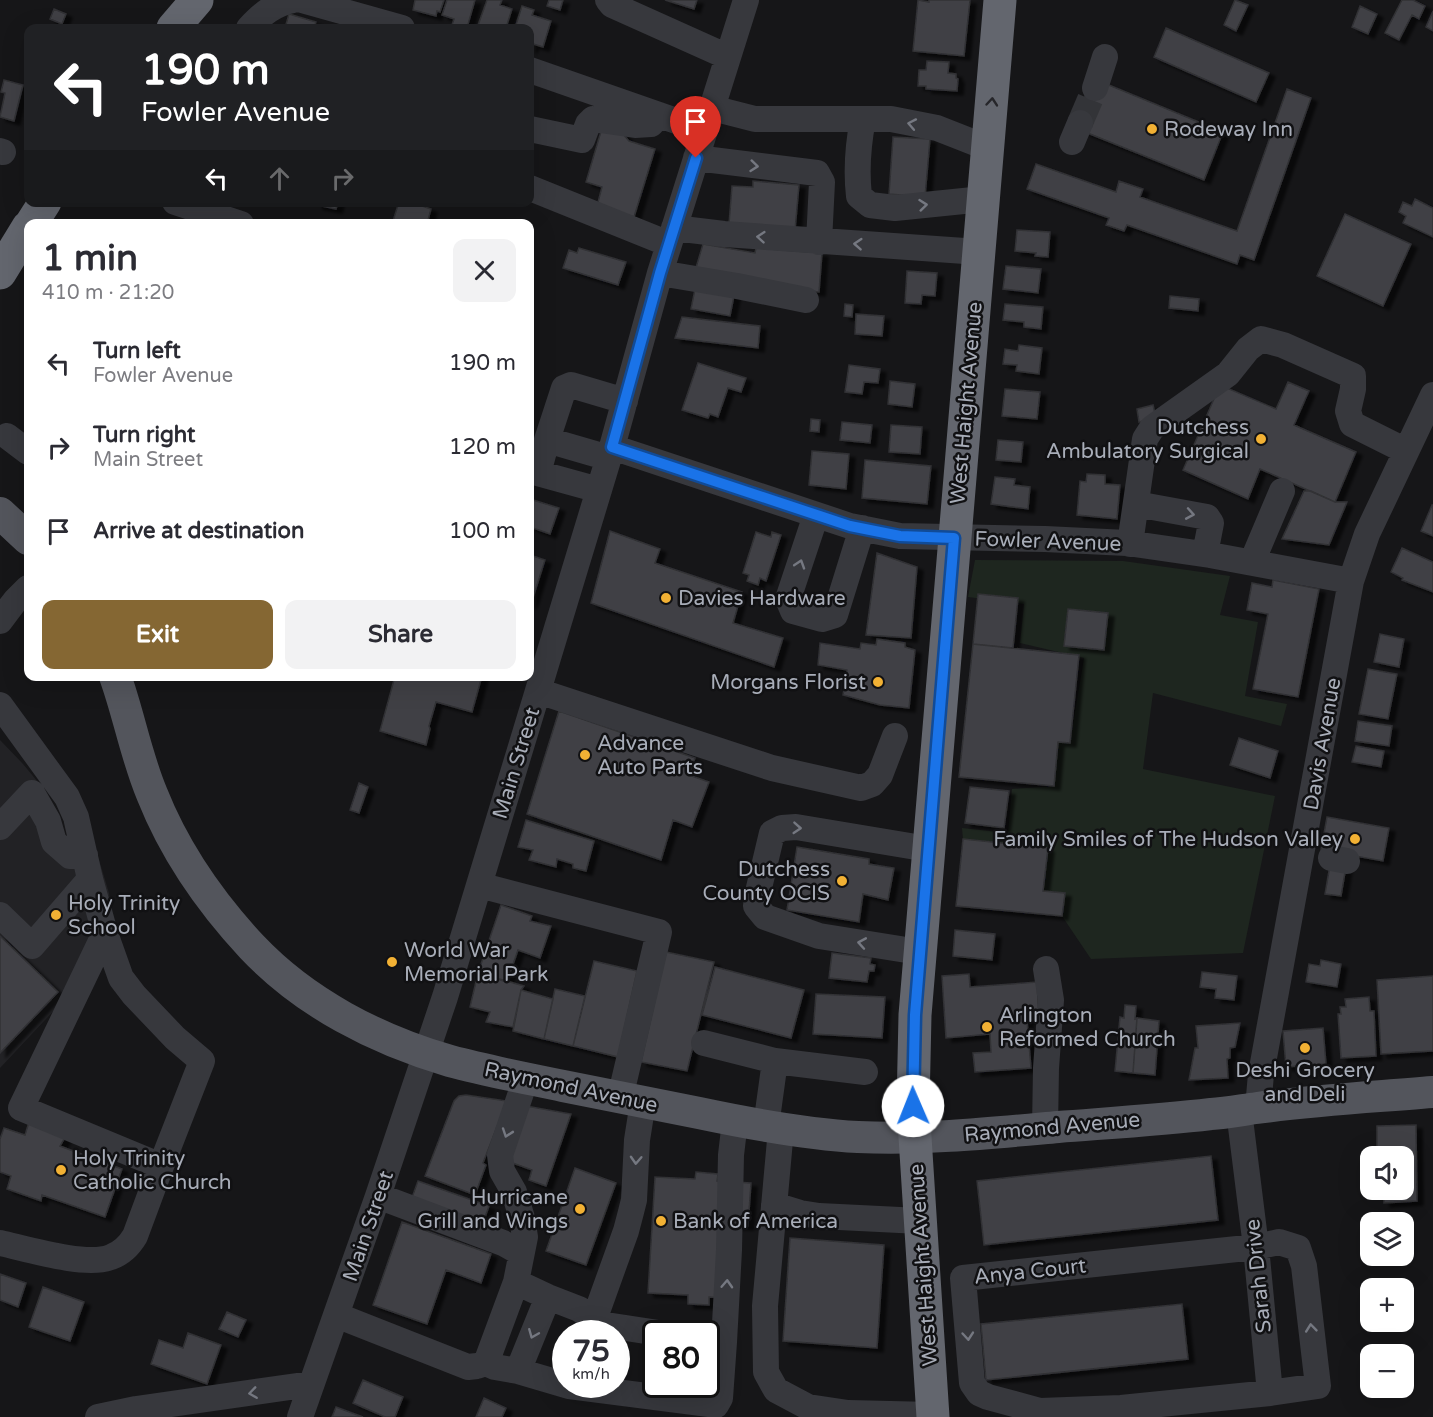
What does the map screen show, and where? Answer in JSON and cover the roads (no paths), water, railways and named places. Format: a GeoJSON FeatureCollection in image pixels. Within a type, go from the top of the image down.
{"type":"FeatureCollection","features":[{"type":"Feature","properties":{"kind":"highway"},"geometry":{"type":"LineString","coordinates":[[176,24],[197,0]]}},
{"type":"Feature","properties":{"kind":"highway","name":"West Haight Avenue"},"geometry":{"type":"LineString","coordinates":[[932,1416],[915,1137],[913,1052],[919,952],[1000,0]]}},
{"type":"Feature","properties":{"kind":"highway"},"geometry":{"type":"LineString","coordinates":[[0,273],[24,234]]}},
{"type":"Feature","properties":{"kind":"main road"},"geometry":{"type":"LineString","coordinates":[[0,513],[24,535]]}},
{"type":"Feature","properties":{"kind":"main road","name":"Raymond Avenue"},"geometry":{"type":"LineString","coordinates":[[117,681],[143,768],[163,819],[190,870],[232,924],[275,969],[310,996],[377,1034],[427,1053],[526,1078],[735,1121],[825,1135],[855,1137],[915,1137],[1045,1128],[1433,1092]]}},
{"type":"Feature","properties":{"kind":"street"},"geometry":{"type":"LineString","coordinates":[[254,24],[274,6],[293,0]]}},
{"type":"Feature","properties":{"kind":"street"},"geometry":{"type":"LineString","coordinates":[[302,0],[388,24]]}},
{"type":"Feature","properties":{"kind":"street"},"geometry":{"type":"LineString","coordinates":[[608,0],[612,5],[728,57]]}},
{"type":"Feature","properties":{"kind":"street","name":"Main Street"},"geometry":{"type":"LineString","coordinates":[[300,1417],[427,1053],[599,490],[660,273],[746,0]]}},
{"type":"Feature","properties":{"kind":"street"},"geometry":{"type":"LineString","coordinates":[[1095,88],[1105,57]]}},
{"type":"Feature","properties":{"kind":"street"},"geometry":{"type":"LineString","coordinates":[[534,71],[660,115],[708,119],[891,119],[937,128],[988,148]]}},
{"type":"Feature","properties":{"kind":"street"},"geometry":{"type":"LineString","coordinates":[[534,130],[582,140],[593,118],[635,125],[651,124],[660,115]]}},
{"type":"Feature","properties":{"kind":"street"},"geometry":{"type":"LineString","coordinates":[[863,118],[858,143],[857,179],[859,196],[870,205],[895,208],[983,199]]}},
{"type":"Feature","properties":{"kind":"street"},"geometry":{"type":"LineString","coordinates":[[696,158],[817,173],[822,182],[819,242]]}},
{"type":"Feature","properties":{"kind":"street"},"geometry":{"type":"LineString","coordinates":[[534,189],[672,236],[724,234],[979,252]]}},
{"type":"Feature","properties":{"kind":"street"},"geometry":{"type":"LineString","coordinates":[[190,207],[226,219]]}},
{"type":"Feature","properties":{"kind":"street"},"geometry":{"type":"LineString","coordinates":[[660,273],[806,300]]}},
{"type":"Feature","properties":{"kind":"street"},"geometry":{"type":"LineString","coordinates":[[1130,544],[1145,439],[1152,428],[1228,374],[1248,349],[1261,339],[1283,345],[1353,376],[1353,389],[1348,411],[1352,424],[1406,451]]}},
{"type":"Feature","properties":{"kind":"street"},"geometry":{"type":"LineString","coordinates":[[599,490],[534,472],[564,388],[571,385],[625,401]]}},
{"type":"Feature","properties":{"kind":"street","name":"Davis Avenue"},"geometry":{"type":"LineString","coordinates":[[1249,1110],[1263,1063],[1351,581],[1367,534],[1433,395]]}},
{"type":"Feature","properties":{"kind":"street"},"geometry":{"type":"LineString","coordinates":[[7,436],[24,449]]}},
{"type":"Feature","properties":{"kind":"street","name":"Fowler Avenue"},"geometry":{"type":"LineString","coordinates":[[547,440],[610,452],[850,526],[900,536],[1045,539],[1130,544],[1205,554],[1351,581]]}},
{"type":"Feature","properties":{"kind":"street"},"geometry":{"type":"LineString","coordinates":[[1252,562],[1282,491]]}},
{"type":"Feature","properties":{"kind":"street"},"geometry":{"type":"LineString","coordinates":[[1136,504],[1207,517],[1211,523],[1205,554]]}},
{"type":"Feature","properties":{"kind":"street"},"geometry":{"type":"LineString","coordinates":[[816,514],[789,599],[793,611],[822,619],[835,615],[862,528]]}},
{"type":"Feature","properties":{"kind":"street"},"geometry":{"type":"LineString","coordinates":[[0,621],[24,592]]}},
{"type":"Feature","properties":{"kind":"street"},"geometry":{"type":"LineString","coordinates":[[538,691],[772,768],[861,788],[872,784],[880,775],[895,736]]}},
{"type":"Feature","properties":{"kind":"street"},"geometry":{"type":"LineString","coordinates":[[0,705],[67,797],[76,818],[105,933],[121,978],[175,1038],[202,1061],[130,1246],[109,1258],[100,1259],[66,1258],[0,1243]]}},
{"type":"Feature","properties":{"kind":"street"},"geometry":{"type":"LineString","coordinates":[[0,827],[32,793],[48,821],[54,842],[87,867]]}},
{"type":"Feature","properties":{"kind":"street"},"geometry":{"type":"LineString","coordinates":[[919,952],[819,936],[765,917],[756,906],[772,833],[782,828],[796,827],[928,849]]}},
{"type":"Feature","properties":{"kind":"street"},"geometry":{"type":"LineString","coordinates":[[0,915],[32,946],[87,867]]}},
{"type":"Feature","properties":{"kind":"street"},"geometry":{"type":"LineString","coordinates":[[479,885],[659,932],[631,1100],[637,1140],[634,1200],[626,1231],[594,1320]]}},
{"type":"Feature","properties":{"kind":"street"},"geometry":{"type":"LineString","coordinates":[[105,933],[21,1108],[160,1166]]}},
{"type":"Feature","properties":{"kind":"street"},"geometry":{"type":"LineString","coordinates":[[1045,1128],[1046,1068],[1051,1000],[1046,969]]}},
{"type":"Feature","properties":{"kind":"street"},"geometry":{"type":"LineString","coordinates":[[704,1043],[775,1061],[865,1072]]}},
{"type":"Feature","properties":{"kind":"street"},"geometry":{"type":"LineString","coordinates":[[775,1061],[774,1205],[765,1306],[766,1372],[776,1390],[808,1407],[848,1413],[932,1416]]}},
{"type":"Feature","properties":{"kind":"street"},"geometry":{"type":"LineString","coordinates":[[486,1363],[516,1282],[525,1237],[514,1192],[502,1171],[500,1155],[526,1078]]}},
{"type":"Feature","properties":{"kind":"street","name":"Sarah Drive"},"geometry":{"type":"LineString","coordinates":[[1249,1110],[1256,1247],[1270,1393]]}},
{"type":"Feature","properties":{"kind":"street"},"geometry":{"type":"LineString","coordinates":[[718,1320],[729,1250],[731,1155],[735,1121]]}},
{"type":"Feature","properties":{"kind":"street"},"geometry":{"type":"LineString","coordinates":[[378,1196],[503,1243],[521,1253]]}},
{"type":"Feature","properties":{"kind":"street"},"geometry":{"type":"LineString","coordinates":[[774,1205],[800,1214],[920,1221]]}},
{"type":"Feature","properties":{"kind":"street","name":"Anya Court"},"geometry":{"type":"LineString","coordinates":[[1279,1242],[1298,1248],[1304,1266],[1318,1386],[1121,1412],[1040,1411],[987,1397],[979,1393],[972,1383],[963,1278],[1256,1247],[1279,1242]]}},
{"type":"Feature","properties":{"kind":"street"},"geometry":{"type":"LineString","coordinates":[[516,1282],[584,1311],[588,1320]]}},
{"type":"Feature","properties":{"kind":"street"},"geometry":{"type":"LineString","coordinates":[[519,1371],[548,1297]]}},
{"type":"Feature","properties":{"kind":"street"},"geometry":{"type":"LineString","coordinates":[[336,1315],[468,1367],[486,1363],[504,1370],[519,1371],[552,1380]]}},
{"type":"Feature","properties":{"kind":"street"},"geometry":{"type":"LineString","coordinates":[[98,1417],[136,1409],[311,1384]]}},
{"type":"Feature","properties":{"kind":"street"},"geometry":{"type":"LineString","coordinates":[[665,1398],[716,1405],[720,1398]]}},
{"type":"Feature","properties":{"kind":"tunnel"},"geometry":{"type":"LineString","coordinates":[[1080,123],[1095,88]]}},
{"type":"Feature","properties":{"kind":"place","name":"Rodeway Inn"},"geometry":{"type":"Point","coordinates":[1152,129]}},
{"type":"Feature","properties":{"kind":"place","name":"Dutchess Ambulatory Surgical"},"geometry":{"type":"Point","coordinates":[1261,439]}},
{"type":"Feature","properties":{"kind":"place","name":"Davies Hardware"},"geometry":{"type":"Point","coordinates":[666,598]}},
{"type":"Feature","properties":{"kind":"place","name":"Morgans Florist"},"geometry":{"type":"Point","coordinates":[878,682]}},
{"type":"Feature","properties":{"kind":"place","name":"Advance Auto Parts"},"geometry":{"type":"Point","coordinates":[585,755]}},
{"type":"Feature","properties":{"kind":"place","name":"Family Smiles of The Hudson Valley"},"geometry":{"type":"Point","coordinates":[1355,839]}},
{"type":"Feature","properties":{"kind":"place","name":"Dutchess County OCIS"},"geometry":{"type":"Point","coordinates":[842,881]}},
{"type":"Feature","properties":{"kind":"place","name":"Holy Trinity School"},"geometry":{"type":"Point","coordinates":[56,915]}},
{"type":"Feature","properties":{"kind":"place","name":"World War Memorial Park"},"geometry":{"type":"Point","coordinates":[392,962]}},
{"type":"Feature","properties":{"kind":"place","name":"Arlington Reformed Church"},"geometry":{"type":"Point","coordinates":[987,1027]}},
{"type":"Feature","properties":{"kind":"place","name":"Deshi Grocery and Deli"},"geometry":{"type":"Point","coordinates":[1305,1048]}},
{"type":"Feature","properties":{"kind":"place","name":"Holy Trinity Catholic Church"},"geometry":{"type":"Point","coordinates":[61,1170]}},
{"type":"Feature","properties":{"kind":"place","name":"Hurricane Grill and Wings"},"geometry":{"type":"Point","coordinates":[580,1209]}},
{"type":"Feature","properties":{"kind":"place","name":"Bank of America"},"geometry":{"type":"Point","coordinates":[661,1221]}}]}
